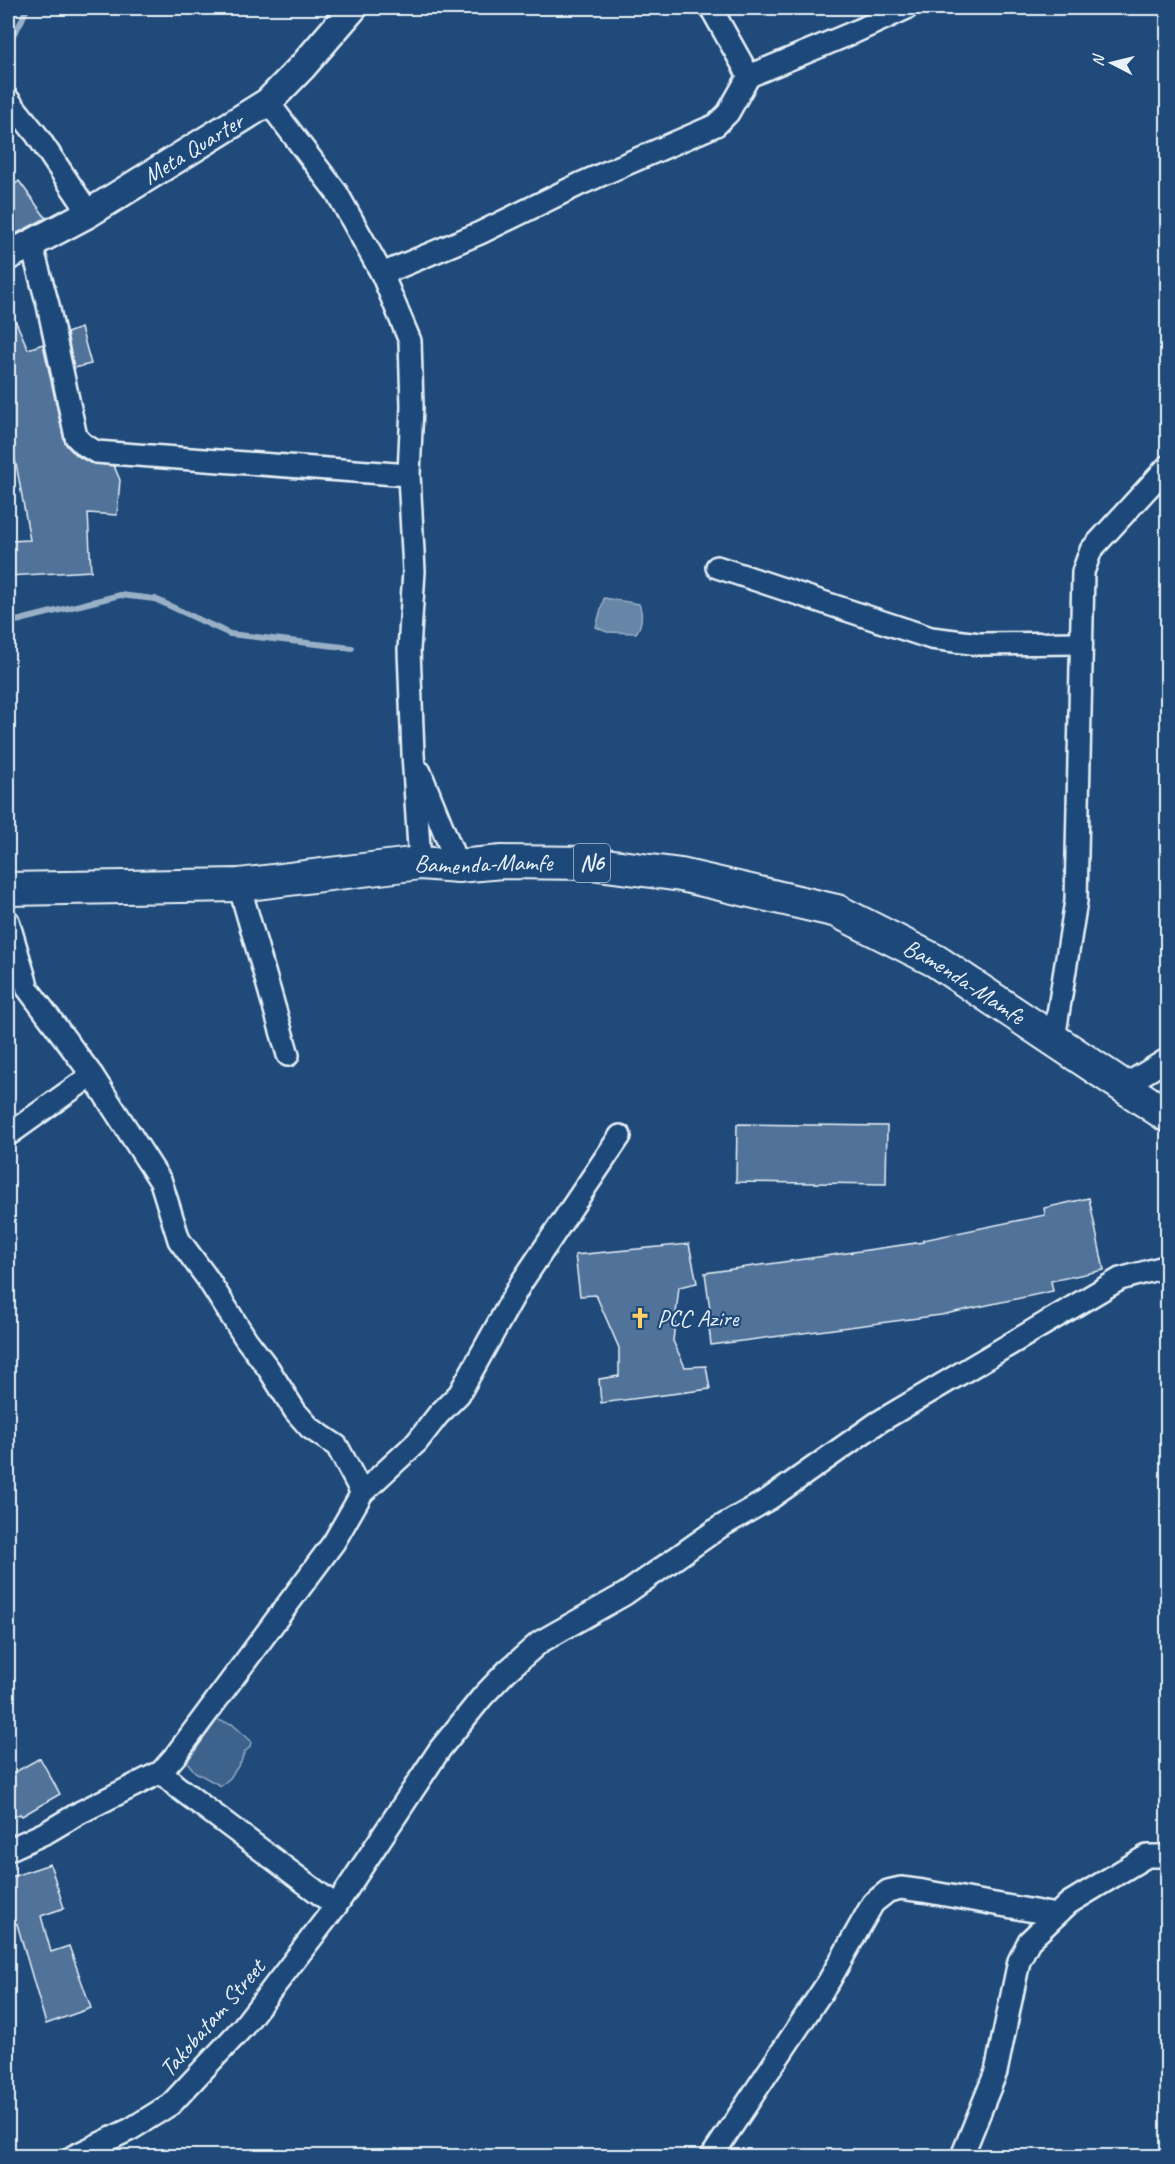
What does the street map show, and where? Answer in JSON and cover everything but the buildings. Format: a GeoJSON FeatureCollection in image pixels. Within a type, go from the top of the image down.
{"type":"FeatureCollection","features":[{"type":"Feature","properties":{"kind":"highway","name":"Bamenda-Mamfe"},"geometry":{"type":"LineString","coordinates":[[8,889],[239,885],[420,863],[458,866],[502,862],[591,862],[681,874],[837,911],[936,961],[1054,1039],[1128,1084],[1167,1116]]}},
{"type":"Feature","properties":{"kind":"main road","name":"Meta Quarter"},"geometry":{"type":"LineString","coordinates":[[8,256],[89,213],[267,102],[303,66],[353,8]]}},
{"type":"Feature","properties":{"kind":"street"},"geometry":{"type":"LineString","coordinates":[[711,8],[749,76]]}},
{"type":"Feature","properties":{"kind":"street"},"geometry":{"type":"LineString","coordinates":[[382,274],[480,233],[580,184],[716,125],[728,112],[749,76],[906,8]]}},
{"type":"Feature","properties":{"kind":"street"},"geometry":{"type":"LineString","coordinates":[[8,99],[36,134],[89,213]]}},
{"type":"Feature","properties":{"kind":"street"},"geometry":{"type":"LineString","coordinates":[[267,102],[337,193],[382,274],[410,341],[412,406],[409,475],[414,571],[409,650],[420,863]]}},
{"type":"Feature","properties":{"kind":"street"},"geometry":{"type":"LineString","coordinates":[[31,243],[48,305],[76,437],[96,452],[409,475]]}},
{"type":"Feature","properties":{"kind":"street"},"geometry":{"type":"LineString","coordinates":[[1054,1039],[1076,901],[1083,572],[1091,550],[1167,466]]}},
{"type":"Feature","properties":{"kind":"street"},"geometry":{"type":"LineString","coordinates":[[717,567],[931,638],[979,644],[1080,644]]}},
{"type":"Feature","properties":{"kind":"street"},"geometry":{"type":"LineString","coordinates":[[413,754],[458,866]]}},
{"type":"Feature","properties":{"kind":"street"},"geometry":{"type":"LineString","coordinates":[[239,885],[288,1055]]}},
{"type":"Feature","properties":{"kind":"street"},"geometry":{"type":"LineString","coordinates":[[8,921],[28,989],[92,1075],[161,1182],[179,1240],[213,1286],[295,1411],[310,1428],[337,1446],[362,1493]]}},
{"type":"Feature","properties":{"kind":"street"},"geometry":{"type":"LineString","coordinates":[[1128,1084],[1167,1059]]}},
{"type":"Feature","properties":{"kind":"street"},"geometry":{"type":"LineString","coordinates":[[8,1135],[92,1075]]}},
{"type":"Feature","properties":{"kind":"street"},"geometry":{"type":"LineString","coordinates":[[8,1850],[161,1772],[175,1756],[334,1542],[362,1493],[417,1442],[438,1415],[459,1394],[521,1283],[620,1136]]}},
{"type":"Feature","properties":{"kind":"street","name":"Takobatam Street"},"geometry":{"type":"LineString","coordinates":[[74,2157],[131,2130],[171,2104],[243,2027],[336,1906],[440,1749],[483,1696],[540,1642],[625,1594],[720,1527],[769,1499],[877,1423],[1120,1279],[1167,1266]]}},
{"type":"Feature","properties":{"kind":"street"},"geometry":{"type":"LineString","coordinates":[[161,1772],[176,1786],[336,1906]]}},
{"type":"Feature","properties":{"kind":"street"},"geometry":{"type":"LineString","coordinates":[[962,2157],[996,2072],[1019,1960],[1029,1941],[1069,1903],[1147,1856],[1167,1856]]}},
{"type":"Feature","properties":{"kind":"street"},"geometry":{"type":"LineString","coordinates":[[712,2157],[829,1981],[873,1903],[888,1891],[901,1888],[923,1891],[1056,1915]]}},
{"type":"Feature","properties":{"kind":"shaded area"},"geometry":{"type":"Polygon","coordinates":[[[604,598],[639,604],[641,619],[636,633],[607,632],[596,627],[604,598]]]}},
{"type":"Feature","properties":{"kind":"shaded area"},"geometry":{"type":"Polygon","coordinates":[[[217,1720],[232,1724],[251,1741],[241,1762],[221,1786],[195,1772],[187,1762],[217,1720]]]}},
{"type":"Feature","properties":{"kind":"waterway"},"geometry":{"type":"LineString","coordinates":[[8,42],[27,8]]}},
{"type":"Feature","properties":{"kind":"waterway"},"geometry":{"type":"LineString","coordinates":[[8,623],[120,595],[155,599],[230,634],[352,648]]}},
{"type":"Feature","properties":{"kind":"place","name":"PCC Azire"},"geometry":{"type":"Point","coordinates":[640,1318]}}]}
